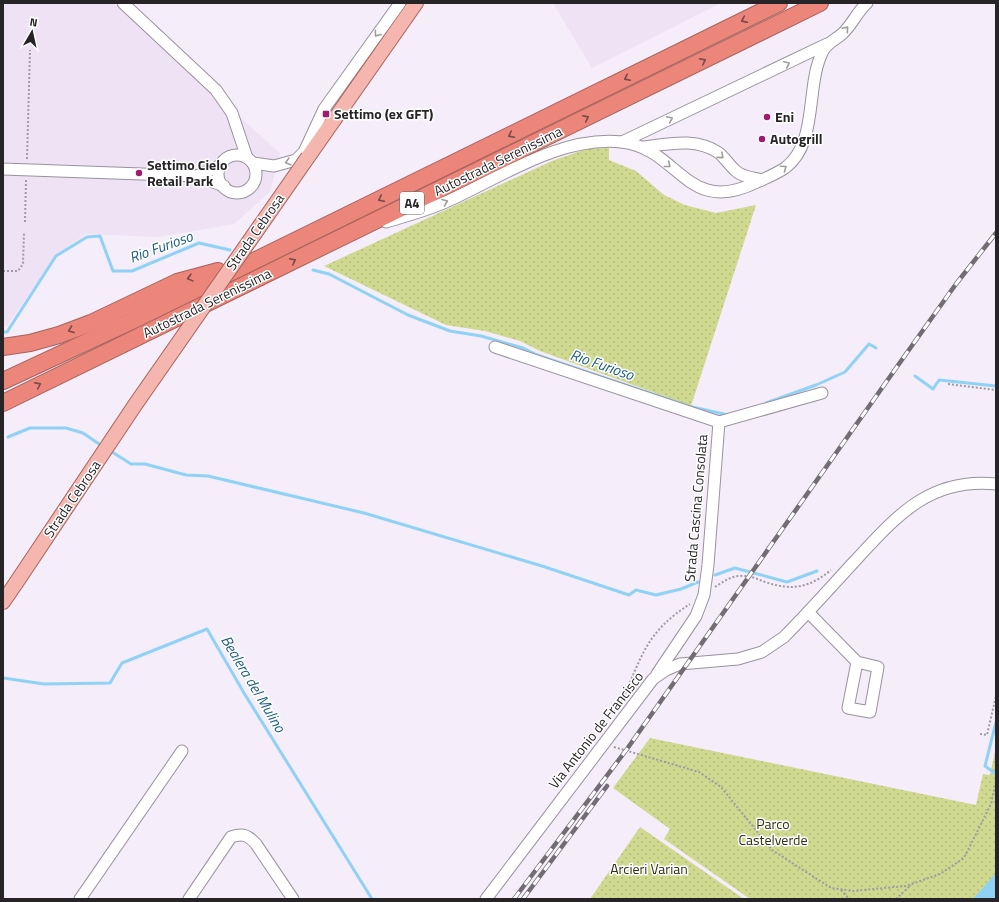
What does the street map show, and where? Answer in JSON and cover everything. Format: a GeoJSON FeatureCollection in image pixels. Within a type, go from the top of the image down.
{"type":"FeatureCollection","features":[{"type":"Feature","properties":{"kind":"highway","name":"Autostrada Serenissima"},"geometry":{"type":"LineString","coordinates":[[3,381],[136,319],[779,3]]}},
{"type":"Feature","properties":{"kind":"highway","name":"Autostrada Serenissima"},"geometry":{"type":"LineString","coordinates":[[3,402],[820,3]]}},
{"type":"Feature","properties":{"kind":"highway"},"geometry":{"type":"LineString","coordinates":[[3,347],[30,343],[59,335],[91,323],[177,282],[254,261]]}},
{"type":"Feature","properties":{"kind":"main road","name":"Strada Cebrosa"},"geometry":{"type":"LineString","coordinates":[[3,602],[134,406],[416,3]]}},
{"type":"Feature","properties":{"kind":"street"},"geometry":{"type":"LineString","coordinates":[[3,169],[197,176],[224,186],[235,192],[247,190],[255,180],[256,174],[238,136],[232,113],[216,90],[123,3]]}},
{"type":"Feature","properties":{"kind":"street"},"geometry":{"type":"LineString","coordinates":[[231,156],[240,155],[250,161],[274,166],[296,160],[304,152],[324,109],[400,3]]}},
{"type":"Feature","properties":{"kind":"street"},"geometry":{"type":"LineString","coordinates":[[643,147],[690,183],[703,190],[715,193],[745,188],[784,169],[793,160],[808,129],[815,76],[823,50],[847,30],[867,3]]}},
{"type":"Feature","properties":{"kind":"street"},"geometry":{"type":"LineString","coordinates":[[622,142],[831,42]]}},
{"type":"Feature","properties":{"kind":"street"},"geometry":{"type":"LineString","coordinates":[[197,176],[221,165],[231,156],[238,136]]}},
{"type":"Feature","properties":{"kind":"street"},"geometry":{"type":"LineString","coordinates":[[341,237],[447,202],[530,161],[549,154],[588,144],[622,142],[643,147],[678,142],[695,144],[711,148],[720,154],[737,173],[762,180]]}},
{"type":"Feature","properties":{"kind":"street"},"geometry":{"type":"LineString","coordinates":[[221,165],[219,175],[224,186]]}},
{"type":"Feature","properties":{"kind":"street","name":"Strada Cascina Consolata"},"geometry":{"type":"LineString","coordinates":[[496,347],[719,422],[822,393]]}},
{"type":"Feature","properties":{"kind":"street","name":"Strada Cascina Consolata"},"geometry":{"type":"LineString","coordinates":[[654,679],[696,616],[704,595],[708,565],[719,422]]}},
{"type":"Feature","properties":{"kind":"street","name":"Via Antonio de Francisco"},"geometry":{"type":"LineString","coordinates":[[486,899],[654,679],[666,670],[680,664],[738,659],[762,652],[784,637],[888,526],[914,503],[926,496],[950,486],[996,484]]}},
{"type":"Feature","properties":{"kind":"street"},"geometry":{"type":"LineString","coordinates":[[808,612],[856,662]]}},
{"type":"Feature","properties":{"kind":"street"},"geometry":{"type":"LineString","coordinates":[[80,899],[182,751]]}},
{"type":"Feature","properties":{"kind":"street"},"geometry":{"type":"LineString","coordinates":[[189,899],[231,838],[243,834],[250,837],[256,844],[293,899]]}},
{"type":"Feature","properties":{"kind":"path"},"geometry":{"type":"LineString","coordinates":[[27,164],[30,50]]}},
{"type":"Feature","properties":{"kind":"path"},"geometry":{"type":"LineString","coordinates":[[25,222],[27,175]]}},
{"type":"Feature","properties":{"kind":"path"},"geometry":{"type":"LineString","coordinates":[[3,271],[18,271],[23,264],[24,232]]}},
{"type":"Feature","properties":{"kind":"path"},"geometry":{"type":"LineString","coordinates":[[948,384],[996,390]]}},
{"type":"Feature","properties":{"kind":"path"},"geometry":{"type":"LineString","coordinates":[[619,706],[651,637],[672,615],[723,582],[740,576],[747,576],[780,587],[801,586],[817,580],[835,568]]}},
{"type":"Feature","properties":{"kind":"path"},"geometry":{"type":"LineString","coordinates":[[980,734],[987,735],[996,696]]}},
{"type":"Feature","properties":{"kind":"path"},"geometry":{"type":"LineString","coordinates":[[604,744],[699,772],[721,787],[772,850],[831,888],[853,891],[878,890],[912,884],[940,874],[964,858],[991,804],[996,781]]}},
{"type":"Feature","properties":{"kind":"path"},"geometry":{"type":"LineString","coordinates":[[896,899],[912,884]]}},
{"type":"Feature","properties":{"kind":"path"},"geometry":{"type":"LineString","coordinates":[[840,889],[849,899]]}},
{"type":"Feature","properties":{"kind":"shaded area","name":"Settimo Cielo Retail Park"},"geometry":{"type":"Polygon","coordinates":[[[3,3],[113,3],[280,153],[270,192],[234,224],[159,237],[86,234],[57,254],[7,326],[3,326],[3,3]]]}},
{"type":"Feature","properties":{"kind":"shaded area"},"geometry":{"type":"Polygon","coordinates":[[[553,3],[721,3],[592,68],[553,3]]]}},
{"type":"Feature","properties":{"kind":"green space"},"geometry":{"type":"Polygon","coordinates":[[[609,148],[609,160],[636,171],[664,195],[685,205],[716,213],[756,205],[691,406],[540,351],[520,341],[485,331],[446,325],[324,266],[552,161],[586,149],[609,148]]]}},
{"type":"Feature","properties":{"kind":"green space","name":"Parco Castelverde"},"geometry":{"type":"Polygon","coordinates":[[[650,738],[976,805],[983,774],[990,775],[996,747],[996,899],[750,899],[664,839],[670,829],[613,788],[650,738]]]}},
{"type":"Feature","properties":{"kind":"green space","name":"Arcieri Varian"},"geometry":{"type":"Polygon","coordinates":[[[640,827],[744,899],[590,899],[640,827]]]}},
{"type":"Feature","properties":{"kind":"water"},"geometry":{"type":"Polygon","coordinates":[[[996,873],[996,899],[973,899],[996,873]]]}},
{"type":"Feature","properties":{"kind":"waterway","name":"Rio Furioso"},"geometry":{"type":"LineString","coordinates":[[3,332],[7,332],[56,256],[87,237],[100,236],[113,271],[132,271],[199,243],[230,250]]}},
{"type":"Feature","properties":{"kind":"waterway","name":"Rio Furioso"},"geometry":{"type":"LineString","coordinates":[[313,270],[329,274],[408,315],[450,331],[481,336],[523,348],[537,355],[688,406],[728,415]]}},
{"type":"Feature","properties":{"kind":"waterway","name":"Rio Furioso"},"geometry":{"type":"LineString","coordinates":[[766,403],[816,385],[845,372],[869,344],[876,348]]}},
{"type":"Feature","properties":{"kind":"waterway","name":"Rio Furioso"},"geometry":{"type":"LineString","coordinates":[[915,376],[933,389],[939,380],[996,386]]}},
{"type":"Feature","properties":{"kind":"waterway"},"geometry":{"type":"LineString","coordinates":[[8,437],[30,428],[66,428],[83,433],[102,446]]}},
{"type":"Feature","properties":{"kind":"waterway"},"geometry":{"type":"LineString","coordinates":[[109,450],[131,464],[145,464],[186,475],[208,476],[364,513],[542,566],[629,595],[636,590],[656,595],[681,589],[698,582]]}},
{"type":"Feature","properties":{"kind":"waterway","name":"Rio Furioso"},"geometry":{"type":"LineString","coordinates":[[715,575],[735,568],[787,582],[817,571]]}},
{"type":"Feature","properties":{"kind":"waterway","name":"Bealera del Mulino"},"geometry":{"type":"LineString","coordinates":[[3,678],[44,684],[110,683],[122,663],[207,629],[244,693],[372,899]]}},
{"type":"Feature","properties":{"kind":"waterway","name":"Rio Furioso"},"geometry":{"type":"LineString","coordinates":[[996,722],[985,766],[996,774]]}},
{"type":"Feature","properties":{"kind":"railway"},"geometry":{"type":"LineString","coordinates":[[514,899],[627,749],[956,284],[996,233]]}},
{"type":"Feature","properties":{"kind":"railway"},"geometry":{"type":"LineString","coordinates":[[523,899],[607,786]]}},
{"type":"Feature","properties":{"kind":"place","name":"Settimo (ex GFT)"},"geometry":{"type":"Point","coordinates":[326,114]}},
{"type":"Feature","properties":{"kind":"place","name":"Eni"},"geometry":{"type":"Point","coordinates":[767,117]}},
{"type":"Feature","properties":{"kind":"place","name":"Autogrill"},"geometry":{"type":"Point","coordinates":[762,139]}},
{"type":"Feature","properties":{"kind":"place","name":"Settimo Cielo Retail Park"},"geometry":{"type":"Point","coordinates":[139,173]}}]}
